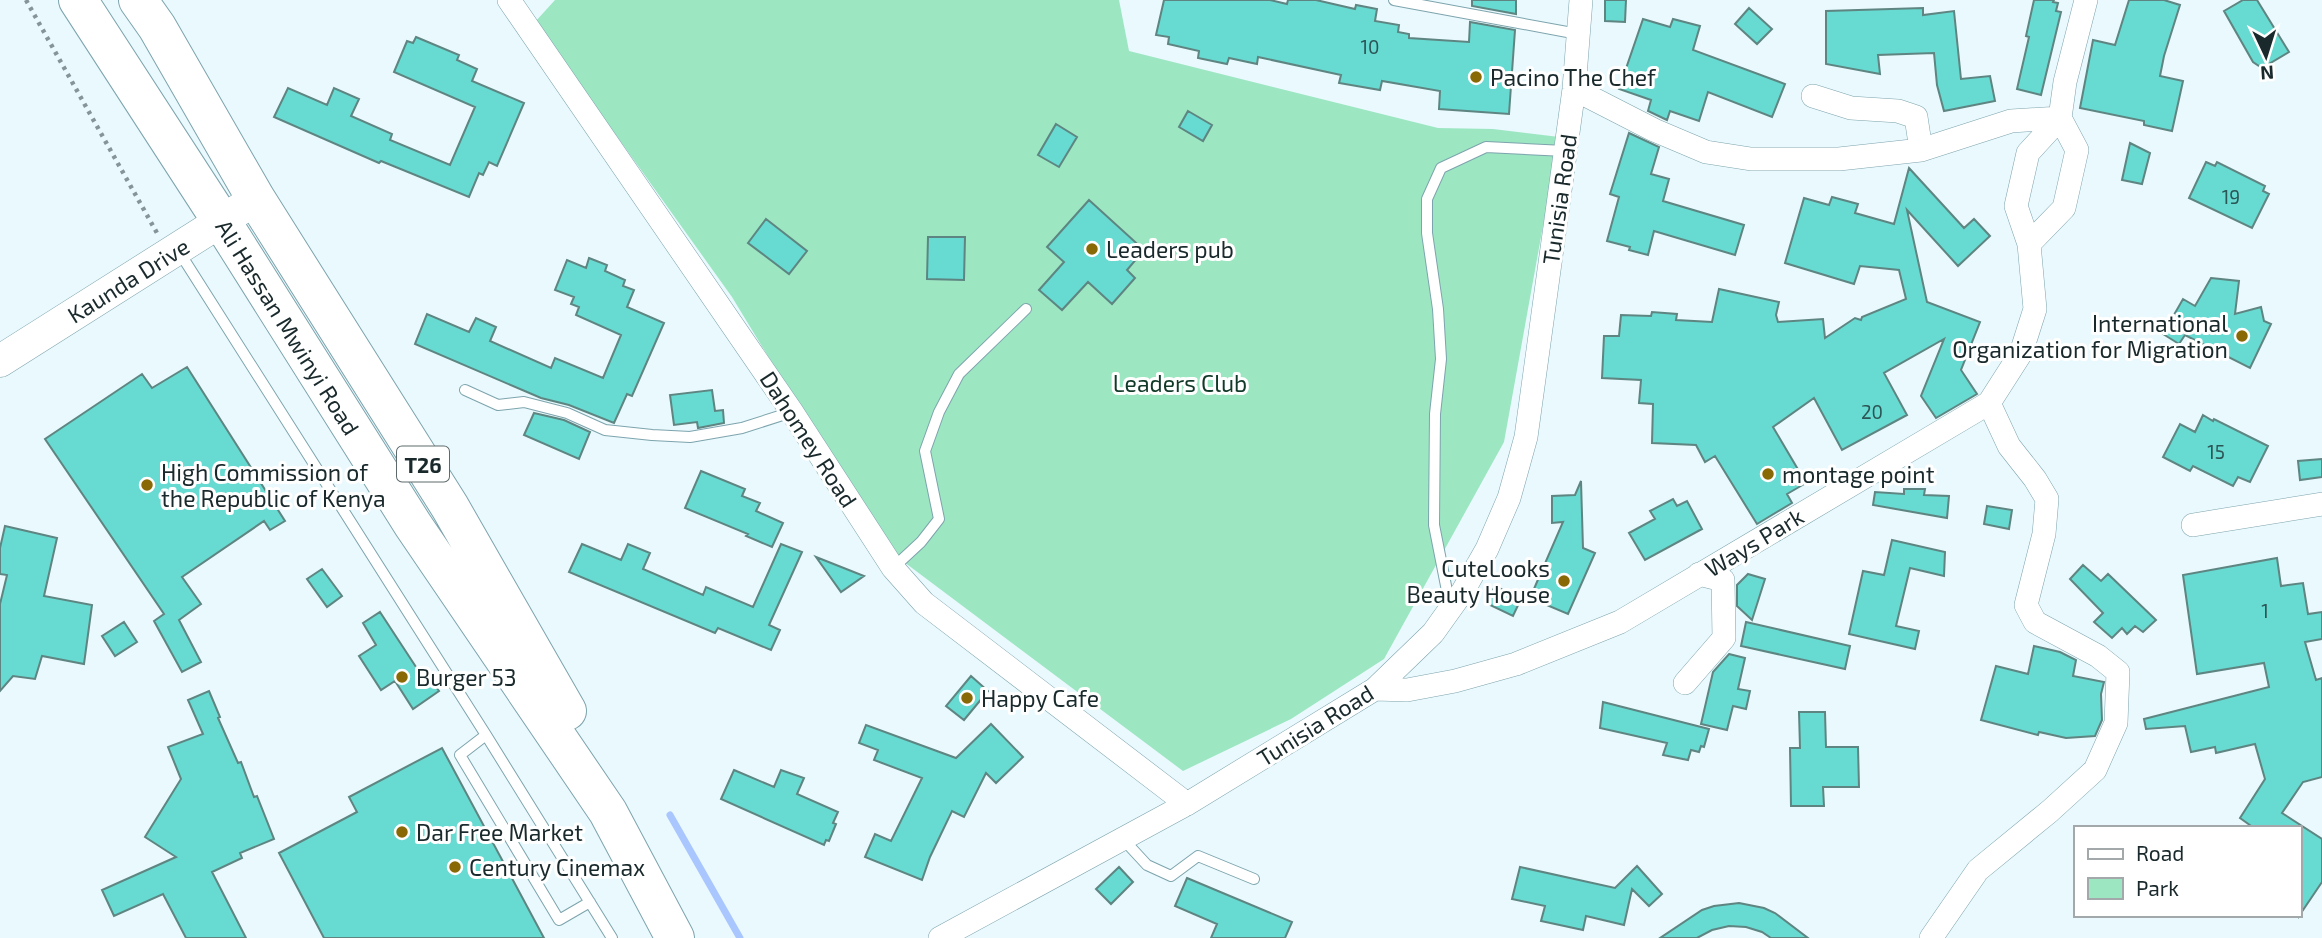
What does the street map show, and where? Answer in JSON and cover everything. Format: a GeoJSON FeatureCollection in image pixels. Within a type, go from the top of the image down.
{"type":"FeatureCollection","features":[{"type":"Feature","properties":{"kind":"highway","name":"Ali Hassan Mwinyi Road"},"geometry":{"type":"LineString","coordinates":[[78,0],[197,236],[413,525],[608,812],[676,938]]}},
{"type":"Feature","properties":{"kind":"highway","name":"Ali Hassan Mwinyi Road"},"geometry":{"type":"LineString","coordinates":[[138,0],[157,27],[256,199],[450,507],[624,810],[692,938]]}},
{"type":"Feature","properties":{"kind":"street","name":"Dahomey Road"},"geometry":{"type":"LineString","coordinates":[[509,0],[792,412],[893,568],[924,603],[1187,804]]}},
{"type":"Feature","properties":{"kind":"street","name":"Tunisia Road"},"geometry":{"type":"LineString","coordinates":[[940,938],[1187,804],[1375,689],[1433,633],[1450,609],[1487,549],[1509,498],[1526,437],[1574,89],[1581,0]]}},
{"type":"Feature","properties":{"kind":"street"},"geometry":{"type":"LineString","coordinates":[[2029,244],[2064,208],[2077,150],[2060,118],[2065,82],[2086,0]]}},
{"type":"Feature","properties":{"kind":"street"},"geometry":{"type":"LineString","coordinates":[[1574,89],[1654,131],[1706,152],[1751,159],[1839,159],[1922,150],[2011,121],[2060,118]]}},
{"type":"Feature","properties":{"kind":"street"},"geometry":{"type":"LineString","coordinates":[[1813,96],[1851,108],[1898,111],[1916,117],[1922,150]]}},
{"type":"Feature","properties":{"kind":"street","name":"Ways Park"},"geometry":{"type":"LineString","coordinates":[[1375,689],[1408,690],[1455,681],[1516,664],[1620,622],[1989,403],[2021,353],[2035,309],[2029,244],[2016,206],[2028,153],[2060,118]]}},
{"type":"Feature","properties":{"kind":"street","name":"Kaunda Drive"},"geometry":{"type":"LineString","coordinates":[[0,361],[256,199]]}},
{"type":"Feature","properties":{"kind":"street"},"geometry":{"type":"LineString","coordinates":[[1931,938],[1978,870],[2050,811],[2095,769],[2116,723],[2118,672],[2098,656],[2035,622],[2026,605],[2044,534],[2047,499],[2009,446],[1989,403]]}},
{"type":"Feature","properties":{"kind":"street"},"geometry":{"type":"LineString","coordinates":[[2193,525],[2322,504]]}},
{"type":"Feature","properties":{"kind":"street"},"geometry":{"type":"LineString","coordinates":[[1685,683],[1724,638],[1723,580],[1794,518]]}},
{"type":"Feature","properties":{"kind":"street"},"geometry":{"type":"LineString","coordinates":[[1699,575],[1723,580]]}},
{"type":"Feature","properties":{"kind":"lane"},"geometry":{"type":"LineString","coordinates":[[1394,0],[1578,34]]}},
{"type":"Feature","properties":{"kind":"lane"},"geometry":{"type":"LineString","coordinates":[[1450,609],[1434,525],[1434,426],[1441,359],[1438,309],[1427,233],[1427,199],[1441,167],[1486,147],[1565,150]]}},
{"type":"Feature","properties":{"kind":"lane"},"geometry":{"type":"LineString","coordinates":[[197,236],[486,735],[612,938]]}},
{"type":"Feature","properties":{"kind":"lane"},"geometry":{"type":"LineString","coordinates":[[893,568],[921,542],[939,519],[925,451],[939,412],[959,374],[1026,309]]}},
{"type":"Feature","properties":{"kind":"lane"},"geometry":{"type":"LineString","coordinates":[[465,390],[498,405],[524,402],[567,413],[605,430],[652,435],[690,437],[729,431],[792,412]]}},
{"type":"Feature","properties":{"kind":"lane"},"geometry":{"type":"LineString","coordinates":[[486,735],[460,755],[559,920],[590,902]]}},
{"type":"Feature","properties":{"kind":"lane"},"geometry":{"type":"LineString","coordinates":[[1123,839],[1147,865],[1171,876],[1198,856],[1254,879]]}},
{"type":"Feature","properties":{"kind":"green space","name":"Leaders Club"},"geometry":{"type":"Polygon","coordinates":[[[555,0],[1119,0],[1129,51],[1438,128],[1493,129],[1559,137],[1504,442],[1384,659],[1291,719],[1183,771],[884,547],[732,297],[535,22],[555,0]]]}},
{"type":"Feature","properties":{"kind":"building"},"geometry":{"type":"Polygon","coordinates":[[[1164,0],[1270,0],[1287,4],[1288,0],[1316,0],[1355,9],[1356,5],[1377,9],[1375,21],[1399,25],[1398,32],[1409,34],[1409,38],[1469,42],[1470,22],[1515,30],[1509,114],[1439,109],[1440,91],[1382,81],[1380,90],[1339,83],[1341,75],[1258,57],[1257,64],[1229,58],[1227,64],[1198,58],[1199,51],[1168,44],[1169,37],[1156,35],[1164,0]]]}},
{"type":"Feature","properties":{"kind":"building"},"geometry":{"type":"Polygon","coordinates":[[[1472,0],[1516,0],[1516,14],[1472,6],[1472,0]]]}},
{"type":"Feature","properties":{"kind":"building"},"geometry":{"type":"Polygon","coordinates":[[[1605,0],[1626,0],[1625,22],[1605,21],[1605,0]]]}},
{"type":"Feature","properties":{"kind":"building"},"geometry":{"type":"Polygon","coordinates":[[[2034,0],[2054,0],[2053,2],[2058,3],[2056,11],[2061,12],[2041,95],[2017,89],[2034,0]]]}},
{"type":"Feature","properties":{"kind":"building"},"geometry":{"type":"Polygon","coordinates":[[[2129,0],[2164,0],[2180,5],[2160,76],[2183,81],[2172,131],[2144,125],[2144,121],[2080,108],[2093,40],[2115,45],[2129,0]]]}},
{"type":"Feature","properties":{"kind":"building"},"geometry":{"type":"Polygon","coordinates":[[[2243,0],[2257,0],[2289,52],[2262,68],[2253,62],[2224,11],[2243,0]]]}},
{"type":"Feature","properties":{"kind":"building"},"geometry":{"type":"Polygon","coordinates":[[[1749,8],[1772,29],[1757,44],[1735,24],[1749,8]]]}},
{"type":"Feature","properties":{"kind":"building"},"geometry":{"type":"Polygon","coordinates":[[[1923,8],[1923,15],[1954,11],[1961,79],[1990,76],[1995,101],[1944,111],[1937,85],[1934,53],[1878,55],[1880,74],[1826,64],[1826,11],[1923,8]]]}},
{"type":"Feature","properties":{"kind":"building"},"geometry":{"type":"Polygon","coordinates":[[[1643,19],[1670,27],[1673,19],[1700,26],[1693,50],[1785,84],[1772,117],[1708,92],[1699,121],[1670,111],[1667,120],[1648,111],[1651,100],[1619,89],[1643,19]]]}},
{"type":"Feature","properties":{"kind":"building"},"geometry":{"type":"Polygon","coordinates":[[[416,37],[459,55],[457,60],[477,69],[472,81],[524,103],[497,166],[489,162],[483,175],[479,173],[469,197],[381,161],[379,163],[274,117],[288,88],[327,105],[334,88],[359,99],[351,116],[392,134],[390,140],[450,165],[475,107],[394,72],[407,41],[413,43],[416,37]]]}},
{"type":"Feature","properties":{"kind":"building"},"geometry":{"type":"Polygon","coordinates":[[[1188,111],[1212,125],[1203,141],[1179,127],[1188,111]]]}},
{"type":"Feature","properties":{"kind":"building"},"geometry":{"type":"Polygon","coordinates":[[[1056,124],[1077,137],[1059,167],[1038,155],[1056,124]]]}},
{"type":"Feature","properties":{"kind":"building"},"geometry":{"type":"Polygon","coordinates":[[[1629,133],[1659,147],[1651,174],[1669,179],[1663,201],[1744,225],[1735,255],[1654,231],[1648,255],[1607,241],[1619,197],[1610,194],[1629,133]]]}},
{"type":"Feature","properties":{"kind":"building"},"geometry":{"type":"Polygon","coordinates":[[[2130,143],[2150,153],[2142,184],[2122,180],[2130,143]]]}},
{"type":"Feature","properties":{"kind":"building"},"geometry":{"type":"Polygon","coordinates":[[[2206,162],[2215,166],[2217,162],[2265,186],[2263,191],[2269,194],[2252,228],[2189,198],[2206,162]]]}},
{"type":"Feature","properties":{"kind":"building"},"geometry":{"type":"Polygon","coordinates":[[[1909,168],[1964,228],[1974,219],[1990,236],[1958,266],[1907,210],[1927,302],[1980,322],[1961,370],[1977,394],[1936,418],[1921,396],[1944,339],[1884,373],[1907,415],[1842,450],[1814,398],[1773,427],[1806,483],[1787,494],[1792,503],[1757,524],[1715,456],[1705,462],[1696,445],[1652,443],[1653,404],[1639,403],[1641,380],[1602,378],[1604,336],[1619,336],[1621,315],[1651,316],[1652,312],[1677,314],[1676,320],[1712,322],[1719,289],[1779,302],[1776,315],[1778,322],[1823,319],[1825,338],[1855,318],[1861,320],[1862,317],[1906,299],[1899,270],[1860,266],[1854,284],[1785,263],[1804,198],[1829,205],[1832,197],[1858,204],[1855,213],[1894,224],[1909,168]]]}},
{"type":"Feature","properties":{"kind":"building"},"geometry":{"type":"Polygon","coordinates":[[[1089,200],[1144,250],[1127,270],[1135,278],[1112,304],[1088,282],[1062,310],[1039,290],[1064,262],[1047,247],[1089,200]]]}},
{"type":"Feature","properties":{"kind":"building"},"geometry":{"type":"Polygon","coordinates":[[[766,219],[807,251],[789,274],[748,243],[766,219]]]}},
{"type":"Feature","properties":{"kind":"building"},"geometry":{"type":"Polygon","coordinates":[[[928,237],[965,237],[964,280],[927,279],[928,237]]]}},
{"type":"Feature","properties":{"kind":"building"},"geometry":{"type":"Polygon","coordinates":[[[589,258],[607,265],[605,271],[625,280],[623,286],[634,290],[627,307],[664,323],[632,396],[627,394],[614,423],[569,405],[541,398],[415,344],[427,314],[469,332],[476,318],[496,327],[490,341],[551,368],[555,358],[603,378],[621,335],[576,315],[579,307],[571,304],[574,297],[555,290],[567,260],[586,268],[589,258]]]}},
{"type":"Feature","properties":{"kind":"building"},"geometry":{"type":"Polygon","coordinates":[[[2211,278],[2239,281],[2235,314],[2261,307],[2264,321],[2271,324],[2250,368],[2185,335],[2179,344],[2163,334],[2183,299],[2195,306],[2211,278]]]}},
{"type":"Feature","properties":{"kind":"building","name":"High Commission of the Republic of Kenya"},"geometry":{"type":"Polygon","coordinates":[[[187,367],[285,521],[270,530],[264,521],[182,577],[201,604],[179,620],[201,662],[182,672],[154,621],[164,614],[45,439],[142,374],[152,388],[187,367]]]}},
{"type":"Feature","properties":{"kind":"building"},"geometry":{"type":"Polygon","coordinates":[[[712,390],[715,411],[723,410],[724,423],[698,428],[697,422],[674,425],[670,395],[712,390]]]}},
{"type":"Feature","properties":{"kind":"building"},"geometry":{"type":"Polygon","coordinates":[[[534,413],[564,420],[590,432],[579,459],[524,435],[534,413]]]}},
{"type":"Feature","properties":{"kind":"building"},"geometry":{"type":"Polygon","coordinates":[[[2203,415],[2268,446],[2250,482],[2238,477],[2233,486],[2193,466],[2190,471],[2163,457],[2180,424],[2195,432],[2203,415]]]}},
{"type":"Feature","properties":{"kind":"building"},"geometry":{"type":"Polygon","coordinates":[[[2322,459],[2322,477],[2300,480],[2298,461],[2322,459]]]}},
{"type":"Feature","properties":{"kind":"building"},"geometry":{"type":"Polygon","coordinates":[[[701,471],[745,489],[742,496],[760,503],[756,511],[783,523],[772,547],[685,508],[701,471]]]}},
{"type":"Feature","properties":{"kind":"building"},"geometry":{"type":"Polygon","coordinates":[[[1581,481],[1583,548],[1595,553],[1568,614],[1530,598],[1563,522],[1552,523],[1552,496],[1575,495],[1581,481]]]}},
{"type":"Feature","properties":{"kind":"building"},"geometry":{"type":"Polygon","coordinates":[[[1904,489],[1925,489],[1924,495],[1949,496],[1947,518],[1873,505],[1875,492],[1904,494],[1904,489]]]}},
{"type":"Feature","properties":{"kind":"building"},"geometry":{"type":"Polygon","coordinates":[[[1673,499],[1677,506],[1687,501],[1702,529],[1645,560],[1629,533],[1655,519],[1650,511],[1673,499]]]}},
{"type":"Feature","properties":{"kind":"building"},"geometry":{"type":"Polygon","coordinates":[[[1987,506],[2012,510],[2009,529],[1984,524],[1987,506]]]}},
{"type":"Feature","properties":{"kind":"building"},"geometry":{"type":"Polygon","coordinates":[[[5,526],[57,538],[44,596],[92,605],[84,664],[42,656],[35,679],[13,676],[0,691],[0,604],[7,575],[0,574],[0,548],[5,526]]]}},
{"type":"Feature","properties":{"kind":"building"},"geometry":{"type":"Polygon","coordinates":[[[1892,540],[1945,552],[1944,576],[1910,568],[1896,626],[1919,631],[1915,649],[1849,634],[1863,571],[1884,575],[1892,540]]]}},
{"type":"Feature","properties":{"kind":"building"},"geometry":{"type":"Polygon","coordinates":[[[582,544],[621,560],[628,544],[650,553],[643,569],[703,595],[706,587],[753,607],[781,544],[802,552],[769,625],[780,630],[771,650],[718,628],[715,633],[569,572],[582,544]]]}},
{"type":"Feature","properties":{"kind":"building"},"geometry":{"type":"Polygon","coordinates":[[[816,557],[864,576],[841,592],[816,557]]]}},
{"type":"Feature","properties":{"kind":"building"},"geometry":{"type":"Polygon","coordinates":[[[2277,558],[2281,586],[2303,583],[2308,614],[2322,612],[2322,639],[2305,642],[2316,680],[2322,678],[2322,777],[2303,782],[2282,813],[2322,839],[2322,882],[2301,913],[2301,826],[2251,826],[2240,818],[2265,779],[2255,744],[2216,753],[2215,747],[2191,752],[2185,726],[2146,729],[2144,719],[2269,687],[2264,663],[2197,674],[2183,575],[2277,558]]]}},
{"type":"Feature","properties":{"kind":"building"},"geometry":{"type":"Polygon","coordinates":[[[2083,565],[2101,581],[2108,574],[2156,620],[2143,632],[2135,626],[2127,634],[2122,628],[2112,638],[2094,622],[2103,613],[2070,579],[2083,565]]]}},
{"type":"Feature","properties":{"kind":"building"},"geometry":{"type":"Polygon","coordinates":[[[322,569],[342,596],[327,607],[307,579],[322,569]]]}},
{"type":"Feature","properties":{"kind":"building"},"geometry":{"type":"Polygon","coordinates":[[[1748,574],[1765,579],[1752,620],[1737,606],[1737,585],[1748,574]]]}},
{"type":"Feature","properties":{"kind":"building"},"geometry":{"type":"Polygon","coordinates":[[[1495,586],[1521,599],[1513,616],[1486,603],[1495,586]]]}},
{"type":"Feature","properties":{"kind":"building"},"geometry":{"type":"Polygon","coordinates":[[[380,612],[418,670],[422,668],[439,691],[413,709],[395,681],[381,690],[359,656],[376,645],[363,623],[380,612]]]}},
{"type":"Feature","properties":{"kind":"building"},"geometry":{"type":"Polygon","coordinates":[[[124,622],[137,642],[115,656],[102,636],[124,622]]]}},
{"type":"Feature","properties":{"kind":"building"},"geometry":{"type":"Polygon","coordinates":[[[1746,622],[1850,646],[1845,669],[1741,646],[1746,622]]]}},
{"type":"Feature","properties":{"kind":"building"},"geometry":{"type":"Polygon","coordinates":[[[2034,646],[2060,652],[2076,660],[2073,676],[2104,682],[2101,694],[2102,720],[2095,736],[2066,738],[2039,732],[2038,735],[1981,720],[1996,666],[2028,674],[2034,646]]]}},
{"type":"Feature","properties":{"kind":"building"},"geometry":{"type":"Polygon","coordinates":[[[1729,654],[1745,658],[1738,689],[1750,691],[1746,709],[1733,706],[1727,730],[1701,724],[1713,672],[1729,654]]]}},
{"type":"Feature","properties":{"kind":"building","name":"Happy Cafe"},"geometry":{"type":"Polygon","coordinates":[[[971,676],[988,691],[964,720],[946,706],[971,676]]]}},
{"type":"Feature","properties":{"kind":"building"},"geometry":{"type":"Polygon","coordinates":[[[209,691],[220,717],[218,718],[238,763],[241,762],[254,797],[257,796],[274,839],[240,853],[242,858],[212,872],[246,938],[186,938],[163,894],[114,916],[102,890],[176,857],[145,837],[181,779],[168,747],[203,734],[188,700],[209,691]]]}},
{"type":"Feature","properties":{"kind":"building"},"geometry":{"type":"Polygon","coordinates":[[[1603,702],[1709,729],[1704,747],[1701,746],[1699,752],[1691,750],[1688,760],[1663,755],[1667,743],[1600,728],[1603,702]]]}},
{"type":"Feature","properties":{"kind":"building"},"geometry":{"type":"Polygon","coordinates":[[[1799,712],[1825,712],[1826,747],[1858,747],[1859,787],[1823,787],[1824,806],[1791,806],[1790,748],[1800,748],[1799,712]]]}},
{"type":"Feature","properties":{"kind":"building"},"geometry":{"type":"Polygon","coordinates":[[[991,724],[1023,757],[996,783],[986,773],[964,817],[952,811],[922,880],[865,857],[875,834],[891,841],[922,778],[874,760],[878,750],[859,743],[866,725],[956,758],[991,724]]]}},
{"type":"Feature","properties":{"kind":"building","name":"Dar Free Market"},"geometry":{"type":"Polygon","coordinates":[[[442,748],[544,938],[324,938],[279,853],[357,812],[349,797],[442,748]]]}},
{"type":"Feature","properties":{"kind":"building"},"geometry":{"type":"Polygon","coordinates":[[[734,770],[774,787],[781,770],[804,778],[797,794],[838,812],[829,841],[826,840],[824,845],[721,799],[734,770]]]}},
{"type":"Feature","properties":{"kind":"building"},"geometry":{"type":"Polygon","coordinates":[[[1637,866],[1662,894],[1649,906],[1632,889],[1624,925],[1586,916],[1583,930],[1541,921],[1545,906],[1512,899],[1520,867],[1615,888],[1637,866]]]}},
{"type":"Feature","properties":{"kind":"building"},"geometry":{"type":"Polygon","coordinates":[[[1119,867],[1133,882],[1111,904],[1096,889],[1119,867]]]}},
{"type":"Feature","properties":{"kind":"building"},"geometry":{"type":"Polygon","coordinates":[[[1187,878],[1292,922],[1285,938],[1211,938],[1217,924],[1175,906],[1187,878]]]}},
{"type":"Feature","properties":{"kind":"building"},"geometry":{"type":"Polygon","coordinates":[[[1739,903],[1775,913],[1808,938],[1771,938],[1746,927],[1729,926],[1712,930],[1697,938],[1660,938],[1702,910],[1739,903]]]}},
{"type":"Feature","properties":{"kind":"waterway"},"geometry":{"type":"LineString","coordinates":[[670,815],[740,938]]}},
{"type":"Feature","properties":{"kind":"place","name":"Pacino The Chef"},"geometry":{"type":"Point","coordinates":[1476,77]}},
{"type":"Feature","properties":{"kind":"place","name":"Leaders pub"},"geometry":{"type":"Point","coordinates":[1092,249]}},
{"type":"Feature","properties":{"kind":"place","name":"International Organization for Migration"},"geometry":{"type":"Point","coordinates":[2242,336]}},
{"type":"Feature","properties":{"kind":"place","name":"montage point"},"geometry":{"type":"Point","coordinates":[1768,474]}},
{"type":"Feature","properties":{"kind":"place","name":"High Commission of the Republic of Kenya"},"geometry":{"type":"Point","coordinates":[147,485]}},
{"type":"Feature","properties":{"kind":"place","name":"CuteLooks Beauty House"},"geometry":{"type":"Point","coordinates":[1564,581]}},
{"type":"Feature","properties":{"kind":"place","name":"Burger 53"},"geometry":{"type":"Point","coordinates":[402,677]}},
{"type":"Feature","properties":{"kind":"place","name":"Happy Cafe"},"geometry":{"type":"Point","coordinates":[967,698]}},
{"type":"Feature","properties":{"kind":"place","name":"Dar Free Market"},"geometry":{"type":"Point","coordinates":[402,832]}},
{"type":"Feature","properties":{"kind":"place","name":"Century Cinemax"},"geometry":{"type":"Point","coordinates":[455,867]}}]}
